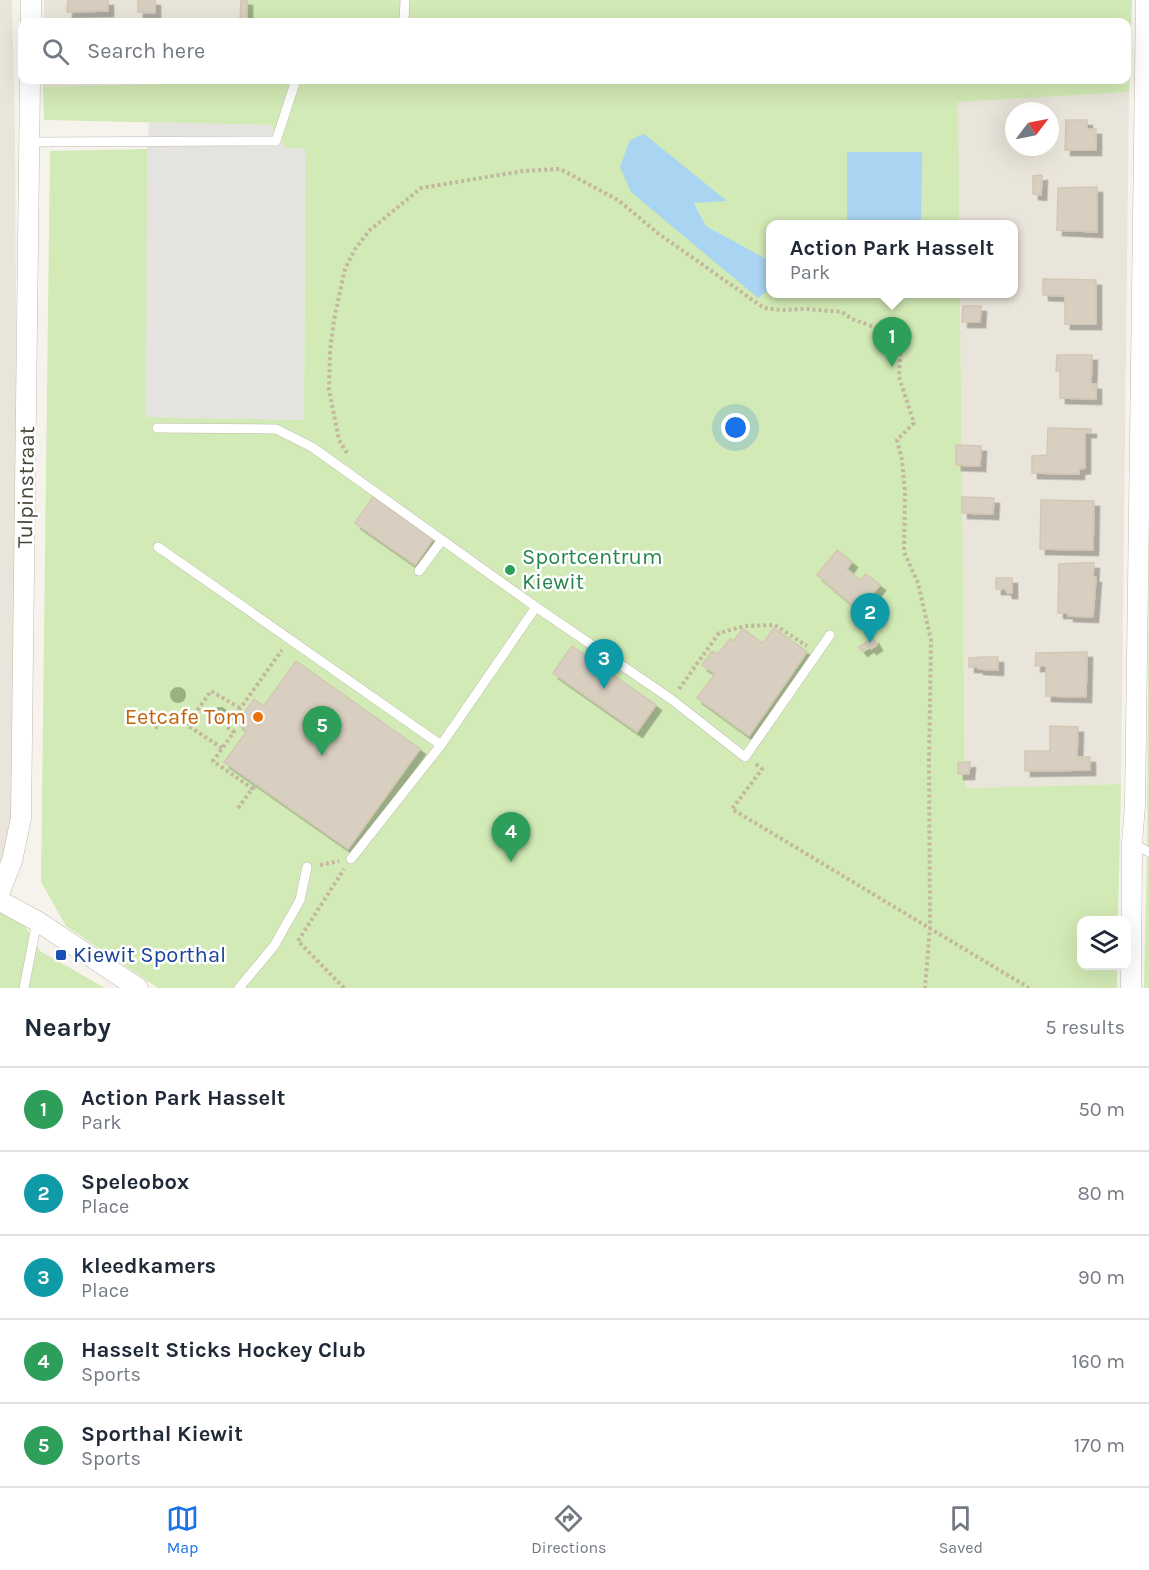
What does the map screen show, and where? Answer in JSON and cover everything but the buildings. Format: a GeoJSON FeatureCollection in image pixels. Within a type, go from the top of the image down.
{"type":"FeatureCollection","features":[{"type":"Feature","properties":{"kind":"street"},"geometry":{"type":"LineString","coordinates":[[31,0],[31,18]]}},
{"type":"Feature","properties":{"kind":"street"},"geometry":{"type":"LineString","coordinates":[[1131,988],[1140,847],[1135,805],[1146,0]]}},
{"type":"Feature","properties":{"kind":"street","name":"Tulpinstraat"},"geometry":{"type":"LineString","coordinates":[[0,891],[12,861],[21,818],[30,84]]}},
{"type":"Feature","properties":{"kind":"street"},"geometry":{"type":"LineString","coordinates":[[0,901],[37,921],[138,988]]}},
{"type":"Feature","properties":{"kind":"lane"},"geometry":{"type":"LineString","coordinates":[[404,18],[405,0]]}},
{"type":"Feature","properties":{"kind":"lane"},"geometry":{"type":"LineString","coordinates":[[30,142],[276,141],[295,84]]}},
{"type":"Feature","properties":{"kind":"lane"},"geometry":{"type":"LineString","coordinates":[[157,428],[276,429],[312,447],[536,608],[671,699],[745,757],[830,635]]}},
{"type":"Feature","properties":{"kind":"lane"},"geometry":{"type":"LineString","coordinates":[[419,571],[442,540]]}},
{"type":"Feature","properties":{"kind":"lane"},"geometry":{"type":"LineString","coordinates":[[158,546],[441,745]]}},
{"type":"Feature","properties":{"kind":"lane"},"geometry":{"type":"LineString","coordinates":[[351,859],[441,745],[536,608]]}},
{"type":"Feature","properties":{"kind":"lane"},"geometry":{"type":"LineString","coordinates":[[239,988],[274,946],[300,900],[307,867]]}},
{"type":"Feature","properties":{"kind":"lane"},"geometry":{"type":"LineString","coordinates":[[24,988],[37,921]]}},
{"type":"Feature","properties":{"kind":"path"},"geometry":{"type":"LineString","coordinates":[[362,483],[361,475],[339,440],[332,414],[328,390],[334,320],[345,269],[355,249],[370,230],[421,188],[523,171],[560,168],[618,200],[659,234],[764,308],[842,312],[852,319],[896,335],[901,344],[899,377],[914,423],[897,440],[902,460],[904,552],[918,583],[931,640],[930,927],[925,988]]}},
{"type":"Feature","properties":{"kind":"path"},"geometry":{"type":"LineString","coordinates":[[671,699],[719,633],[745,627],[775,625],[818,653]]}},
{"type":"Feature","properties":{"kind":"path"},"geometry":{"type":"LineString","coordinates":[[253,789],[213,761],[234,732],[226,728],[290,639]]}},
{"type":"Feature","properties":{"kind":"path"},"geometry":{"type":"LineString","coordinates":[[187,725],[211,691],[240,708]]}},
{"type":"Feature","properties":{"kind":"path"},"geometry":{"type":"LineString","coordinates":[[155,728],[175,717],[222,748]]}},
{"type":"Feature","properties":{"kind":"path"},"geometry":{"type":"LineString","coordinates":[[745,757],[762,769],[732,809],[1029,988]]}},
{"type":"Feature","properties":{"kind":"path"},"geometry":{"type":"LineString","coordinates":[[238,808],[256,784]]}},
{"type":"Feature","properties":{"kind":"path"},"geometry":{"type":"LineString","coordinates":[[307,867],[351,859]]}},
{"type":"Feature","properties":{"kind":"path"},"geometry":{"type":"LineString","coordinates":[[344,988],[298,940],[351,859]]}},
{"type":"Feature","properties":{"kind":"shaded area"},"geometry":{"type":"Polygon","coordinates":[[[0,0],[12,0],[17,505],[15,807],[0,890],[0,0]]]}},
{"type":"Feature","properties":{"kind":"shaded area"},"geometry":{"type":"Polygon","coordinates":[[[44,0],[247,0],[247,18],[44,18],[44,0]]]}},
{"type":"Feature","properties":{"kind":"shaded area"},"geometry":{"type":"Polygon","coordinates":[[[43,84],[165,84],[43,87],[43,84]]]}},
{"type":"Feature","properties":{"kind":"shaded area"},"geometry":{"type":"Polygon","coordinates":[[[1129,92],[1121,784],[965,788],[960,298],[1018,298],[1018,220],[959,220],[957,101],[1129,92]]]}},
{"type":"Feature","properties":{"kind":"shaded area"},"geometry":{"type":"Polygon","coordinates":[[[149,122],[271,125],[286,148],[305,149],[304,420],[146,417],[149,122]]]}},
{"type":"Feature","properties":{"kind":"green space","name":"Sportcentrum Kiewit"},"geometry":{"type":"Polygon","coordinates":[[[247,0],[1132,0],[1131,31],[1131,18],[247,18],[247,0]]]}},
{"type":"Feature","properties":{"kind":"green space","name":"Sportcentrum Kiewit"},"geometry":{"type":"Polygon","coordinates":[[[165,84],[1129,84],[1129,92],[958,102],[959,220],[921,220],[921,153],[848,152],[847,220],[766,220],[766,259],[706,226],[694,202],[726,201],[631,192],[766,260],[766,298],[960,298],[965,788],[1121,784],[1118,916],[1077,916],[1077,970],[1117,970],[1117,988],[158,988],[66,926],[41,882],[50,151],[147,149],[147,417],[304,420],[305,149],[286,148],[271,125],[44,120],[43,87],[165,84]]]}},
{"type":"Feature","properties":{"kind":"green space"},"geometry":{"type":"Polygon","coordinates":[[[1149,544],[1149,988],[1144,988],[1147,855],[1149,544]]]}},
{"type":"Feature","properties":{"kind":"green space"},"geometry":{"type":"Polygon","coordinates":[[[0,890],[11,902],[40,951],[105,988],[0,988],[0,890]]]}},
{"type":"Feature","properties":{"kind":"water"},"geometry":{"type":"Polygon","coordinates":[[[644,134],[727,201],[694,203],[706,226],[766,259],[766,292],[758,298],[631,192],[620,167],[630,140],[644,134]]]}},
{"type":"Feature","properties":{"kind":"water"},"geometry":{"type":"Polygon","coordinates":[[[847,152],[922,152],[921,220],[847,220],[847,152]]]}},
{"type":"Feature","properties":{"kind":"place","name":"Action Park Hasselt"},"geometry":{"type":"Point","coordinates":[892,367]}},
{"type":"Feature","properties":{"kind":"place","name":"Sportcentrum Kiewit"},"geometry":{"type":"Point","coordinates":[510,570]}},
{"type":"Feature","properties":{"kind":"place","name":"Speleobox"},"geometry":{"type":"Point","coordinates":[870,643]}},
{"type":"Feature","properties":{"kind":"place","name":"kleedkamers"},"geometry":{"type":"Point","coordinates":[604,689]}},
{"type":"Feature","properties":{"kind":"place","name":"Eetcafe Tom"},"geometry":{"type":"Point","coordinates":[258,717]}},
{"type":"Feature","properties":{"kind":"place","name":"Sporthal Kiewit"},"geometry":{"type":"Point","coordinates":[322,756]}},
{"type":"Feature","properties":{"kind":"place","name":"Hasselt Sticks Hockey Club"},"geometry":{"type":"Point","coordinates":[511,862]}},
{"type":"Feature","properties":{"kind":"place","name":"Kiewit Sporthal"},"geometry":{"type":"Point","coordinates":[61,955]}}]}
